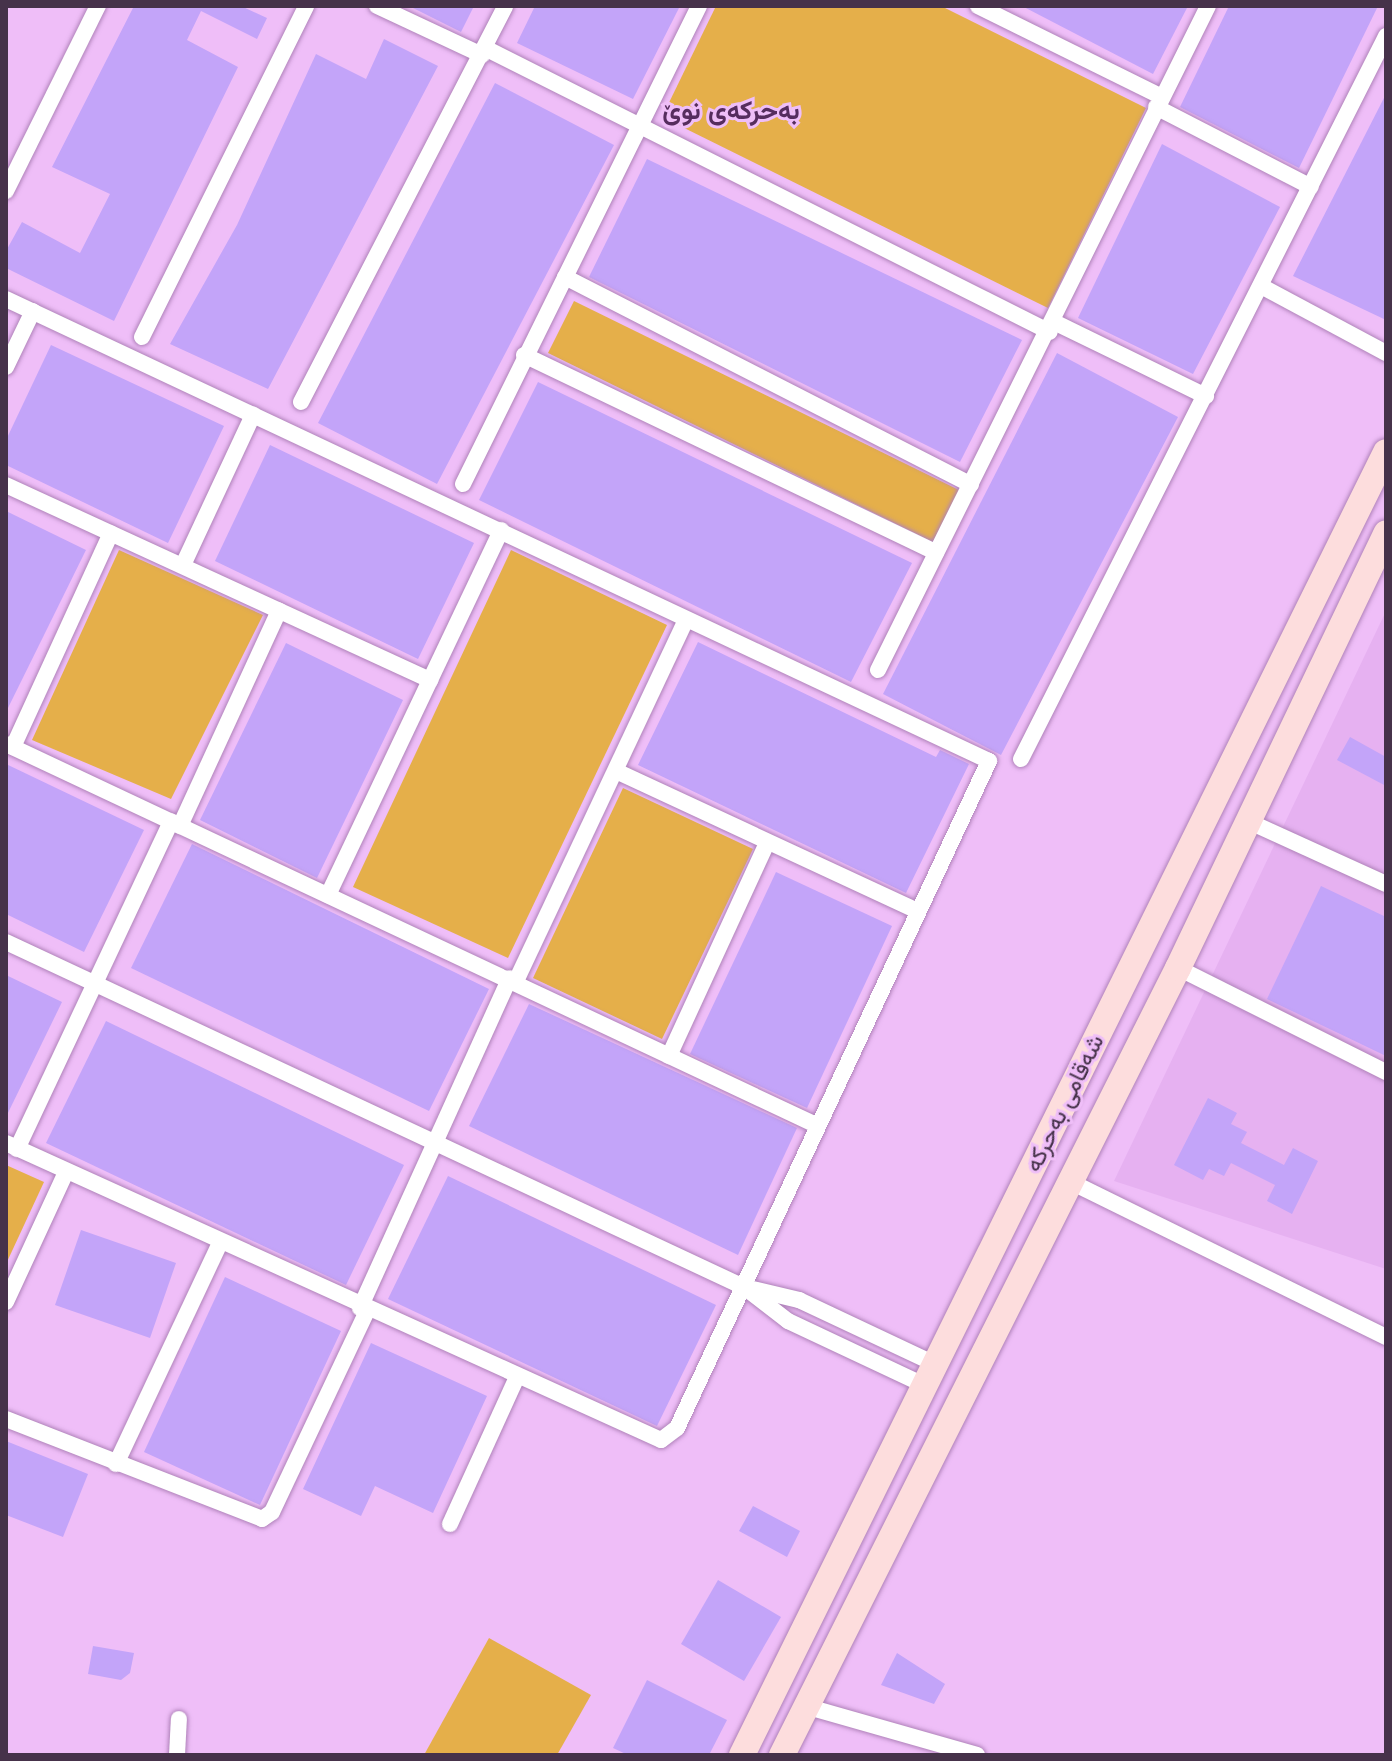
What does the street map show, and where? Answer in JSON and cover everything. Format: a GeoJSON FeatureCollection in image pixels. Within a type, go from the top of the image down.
{"type":"FeatureCollection","features":[{"type":"Feature","properties":{"kind":"main road","name":"شەقامی بەحرکە"},"geometry":{"type":"LineString","coordinates":[[742,1755],[1386,452]]}},
{"type":"Feature","properties":{"kind":"main road","name":"شەقامی بەحرکە"},"geometry":{"type":"LineString","coordinates":[[782,1755],[1178,968],[1293,731],[1376,576],[1386,533]]}},
{"type":"Feature","properties":{"kind":"main road"},"geometry":{"type":"LineString","coordinates":[[1256,714],[1293,731]]}},
{"type":"Feature","properties":{"kind":"main road"},"geometry":{"type":"LineString","coordinates":[[1223,780],[1261,798]]}},
{"type":"Feature","properties":{"kind":"street"},"geometry":{"type":"LineString","coordinates":[[6,191],[98,6]]}},
{"type":"Feature","properties":{"kind":"street"},"geometry":{"type":"LineString","coordinates":[[142,337],[306,6]]}},
{"type":"Feature","properties":{"kind":"street"},"geometry":{"type":"LineString","coordinates":[[377,6],[484,51],[1053,328],[1206,396]]}},
{"type":"Feature","properties":{"kind":"street"},"geometry":{"type":"LineString","coordinates":[[301,402],[505,6]]}},
{"type":"Feature","properties":{"kind":"street"},"geometry":{"type":"LineString","coordinates":[[463,484],[524,355],[699,6]]}},
{"type":"Feature","properties":{"kind":"street"},"geometry":{"type":"LineString","coordinates":[[978,6],[1311,187]]}},
{"type":"Feature","properties":{"kind":"street"},"geometry":{"type":"LineString","coordinates":[[878,670],[1053,328],[1159,102],[1208,6]]}},
{"type":"Feature","properties":{"kind":"street"},"geometry":{"type":"LineString","coordinates":[[1021,759],[1386,36]]}},
{"type":"Feature","properties":{"kind":"street"},"geometry":{"type":"LineString","coordinates":[[565,277],[971,485]]}},
{"type":"Feature","properties":{"kind":"street"},"geometry":{"type":"LineString","coordinates":[[1261,286],[1386,353]]}},
{"type":"Feature","properties":{"kind":"street"},"geometry":{"type":"LineString","coordinates":[[6,299],[989,761],[677,1428],[661,1440],[516,1379],[12,1146],[279,611]]}},
{"type":"Feature","properties":{"kind":"street"},"geometry":{"type":"LineString","coordinates":[[6,367],[33,311]]}},
{"type":"Feature","properties":{"kind":"street"},"geometry":{"type":"LineString","coordinates":[[524,355],[936,552]]}},
{"type":"Feature","properties":{"kind":"street"},"geometry":{"type":"LineString","coordinates":[[183,565],[253,415]]}},
{"type":"Feature","properties":{"kind":"street"},"geometry":{"type":"LineString","coordinates":[[6,485],[430,680]]}},
{"type":"Feature","properties":{"kind":"street"},"geometry":{"type":"LineString","coordinates":[[328,895],[501,530]]}},
{"type":"Feature","properties":{"kind":"street"},"geometry":{"type":"LineString","coordinates":[[111,533],[9,745],[513,979],[818,1126]]}},
{"type":"Feature","properties":{"kind":"street"},"geometry":{"type":"LineString","coordinates":[[6,1419],[250,1517],[268,1516],[364,1309],[433,1144],[616,771],[686,620]]}},
{"type":"Feature","properties":{"kind":"street"},"geometry":{"type":"LineString","coordinates":[[616,771],[918,911]]}},
{"type":"Feature","properties":{"kind":"street"},"geometry":{"type":"LineString","coordinates":[[1250,822],[1386,884]]}},
{"type":"Feature","properties":{"kind":"street"},"geometry":{"type":"LineString","coordinates":[[669,1056],[767,843]]}},
{"type":"Feature","properties":{"kind":"street"},"geometry":{"type":"LineString","coordinates":[[6,942],[744,1287],[799,1300],[929,1374]]}},
{"type":"Feature","properties":{"kind":"street"},"geometry":{"type":"LineString","coordinates":[[1178,968],[1386,1072]]}},
{"type":"Feature","properties":{"kind":"street"},"geometry":{"type":"LineString","coordinates":[[6,1302],[66,1172]]}},
{"type":"Feature","properties":{"kind":"street"},"geometry":{"type":"LineString","coordinates":[[1071,1182],[1386,1337]]}},
{"type":"Feature","properties":{"kind":"street"},"geometry":{"type":"LineString","coordinates":[[116,1464],[220,1243]]}},
{"type":"Feature","properties":{"kind":"street"},"geometry":{"type":"LineString","coordinates":[[744,1287],[788,1321],[929,1374]]}},
{"type":"Feature","properties":{"kind":"street"},"geometry":{"type":"LineString","coordinates":[[450,1524],[516,1379]]}},
{"type":"Feature","properties":{"kind":"street"},"geometry":{"type":"LineString","coordinates":[[805,1706],[977,1755]]}},
{"type":"Feature","properties":{"kind":"street"},"geometry":{"type":"LineString","coordinates":[[177,1755],[179,1719]]}},
{"type":"Feature","properties":{"kind":"shaded area"},"geometry":{"type":"Polygon","coordinates":[[[716,6],[941,6],[1146,108],[1048,308],[662,117],[716,6]]]}},
{"type":"Feature","properties":{"kind":"shaded area"},"geometry":{"type":"Polygon","coordinates":[[[574,301],[961,491],[935,543],[548,353],[574,301]]]}},
{"type":"Feature","properties":{"kind":"shaded area"},"geometry":{"type":"Polygon","coordinates":[[[119,550],[263,615],[171,799],[32,740],[119,550]]]}},
{"type":"Feature","properties":{"kind":"shaded area"},"geometry":{"type":"Polygon","coordinates":[[[511,550],[667,625],[508,958],[353,887],[511,550]]]}},
{"type":"Feature","properties":{"kind":"shaded area"},"geometry":{"type":"Polygon","coordinates":[[[1386,611],[1386,1269],[1114,1181],[1386,611]]]}},
{"type":"Feature","properties":{"kind":"shaded area"},"geometry":{"type":"Polygon","coordinates":[[[623,788],[753,849],[662,1039],[533,978],[623,788]]]}},
{"type":"Feature","properties":{"kind":"shaded area"},"geometry":{"type":"Polygon","coordinates":[[[6,1165],[44,1182],[6,1264],[6,1165]]]}},
{"type":"Feature","properties":{"kind":"shaded area"},"geometry":{"type":"Polygon","coordinates":[[[489,1638],[591,1695],[557,1755],[424,1755],[489,1638]]]}},
{"type":"Feature","properties":{"kind":"building"},"geometry":{"type":"Polygon","coordinates":[[[134,6],[241,6],[267,18],[257,39],[201,11],[187,40],[238,67],[114,321],[6,268],[6,251],[22,222],[80,253],[110,194],[52,167],[134,6]]]}},
{"type":"Feature","properties":{"kind":"building"},"geometry":{"type":"Polygon","coordinates":[[[409,6],[474,6],[461,32],[409,6]]]}},
{"type":"Feature","properties":{"kind":"building"},"geometry":{"type":"Polygon","coordinates":[[[535,6],[680,6],[633,99],[517,43],[535,6]]]}},
{"type":"Feature","properties":{"kind":"building"},"geometry":{"type":"Polygon","coordinates":[[[1022,6],[1188,6],[1153,74],[1022,6]]]}},
{"type":"Feature","properties":{"kind":"building"},"geometry":{"type":"Polygon","coordinates":[[[1229,6],[1378,6],[1299,168],[1180,107],[1229,6]]]}},
{"type":"Feature","properties":{"kind":"building"},"geometry":{"type":"Polygon","coordinates":[[[384,39],[438,66],[268,389],[170,344],[237,225],[316,54],[366,79],[384,39]]]}},
{"type":"Feature","properties":{"kind":"building"},"geometry":{"type":"Polygon","coordinates":[[[495,83],[614,145],[437,484],[318,423],[495,83]]]}},
{"type":"Feature","properties":{"kind":"building"},"geometry":{"type":"Polygon","coordinates":[[[1386,94],[1386,320],[1293,276],[1386,94]]]}},
{"type":"Feature","properties":{"kind":"building"},"geometry":{"type":"Polygon","coordinates":[[[1162,144],[1280,207],[1193,374],[1078,318],[1162,144]]]}},
{"type":"Feature","properties":{"kind":"building"},"geometry":{"type":"Polygon","coordinates":[[[647,159],[1022,340],[960,462],[589,277],[647,159]]]}},
{"type":"Feature","properties":{"kind":"building"},"geometry":{"type":"Polygon","coordinates":[[[51,345],[224,426],[168,543],[6,465],[6,440],[51,345]]]}},
{"type":"Feature","properties":{"kind":"building"},"geometry":{"type":"Polygon","coordinates":[[[1057,353],[1178,417],[1001,755],[883,694],[1057,353]]]}},
{"type":"Feature","properties":{"kind":"building"},"geometry":{"type":"Polygon","coordinates":[[[538,382],[912,563],[851,682],[479,500],[538,382]]]}},
{"type":"Feature","properties":{"kind":"building"},"geometry":{"type":"Polygon","coordinates":[[[270,445],[474,543],[418,659],[215,561],[270,445]]]}},
{"type":"Feature","properties":{"kind":"building"},"geometry":{"type":"Polygon","coordinates":[[[6,511],[86,550],[6,712],[6,511]]]}},
{"type":"Feature","properties":{"kind":"building"},"geometry":{"type":"Polygon","coordinates":[[[698,642],[936,757],[940,750],[969,764],[906,893],[638,765],[698,642]]]}},
{"type":"Feature","properties":{"kind":"building"},"geometry":{"type":"Polygon","coordinates":[[[286,643],[403,700],[317,878],[200,820],[286,643]]]}},
{"type":"Feature","properties":{"kind":"building"},"geometry":{"type":"Polygon","coordinates":[[[1350,737],[1386,757],[1386,786],[1337,760],[1350,737]]]}},
{"type":"Feature","properties":{"kind":"building"},"geometry":{"type":"Polygon","coordinates":[[[6,764],[144,830],[84,952],[6,914],[6,764]]]}},
{"type":"Feature","properties":{"kind":"building"},"geometry":{"type":"Polygon","coordinates":[[[192,844],[489,989],[429,1111],[131,968],[192,844]]]}},
{"type":"Feature","properties":{"kind":"building"},"geometry":{"type":"Polygon","coordinates":[[[776,872],[892,926],[807,1108],[690,1054],[776,872]]]}},
{"type":"Feature","properties":{"kind":"building"},"geometry":{"type":"Polygon","coordinates":[[[1321,886],[1386,917],[1386,1056],[1267,999],[1321,886]]]}},
{"type":"Feature","properties":{"kind":"building"},"geometry":{"type":"Polygon","coordinates":[[[6,975],[62,1002],[6,1117],[6,975]]]}},
{"type":"Feature","properties":{"kind":"building"},"geometry":{"type":"Polygon","coordinates":[[[529,1004],[797,1128],[738,1255],[469,1126],[529,1004]]]}},
{"type":"Feature","properties":{"kind":"building"},"geometry":{"type":"Polygon","coordinates":[[[106,1021],[404,1165],[346,1285],[46,1143],[106,1021]]]}},
{"type":"Feature","properties":{"kind":"building"},"geometry":{"type":"Polygon","coordinates":[[[1208,1098],[1237,1113],[1231,1124],[1247,1132],[1241,1143],[1284,1165],[1293,1148],[1318,1161],[1292,1214],[1267,1201],[1275,1185],[1231,1163],[1224,1176],[1209,1169],[1203,1180],[1174,1165],[1208,1098]]]}},
{"type":"Feature","properties":{"kind":"building"},"geometry":{"type":"Polygon","coordinates":[[[448,1176],[716,1305],[657,1426],[388,1299],[448,1176]]]}},
{"type":"Feature","properties":{"kind":"building"},"geometry":{"type":"Polygon","coordinates":[[[81,1230],[176,1263],[150,1338],[55,1305],[81,1230]]]}},
{"type":"Feature","properties":{"kind":"building"},"geometry":{"type":"Polygon","coordinates":[[[225,1277],[341,1331],[260,1505],[144,1452],[225,1277]]]}},
{"type":"Feature","properties":{"kind":"building"},"geometry":{"type":"Polygon","coordinates":[[[371,1343],[487,1396],[433,1513],[375,1486],[361,1516],[303,1489],[371,1343]]]}},
{"type":"Feature","properties":{"kind":"building"},"geometry":{"type":"Polygon","coordinates":[[[6,1441],[88,1474],[63,1537],[6,1515],[6,1441]]]}},
{"type":"Feature","properties":{"kind":"building"},"geometry":{"type":"Polygon","coordinates":[[[753,1506],[800,1531],[787,1557],[739,1531],[753,1506]]]}},
{"type":"Feature","properties":{"kind":"building"},"geometry":{"type":"Polygon","coordinates":[[[718,1580],[781,1617],[744,1681],[681,1644],[718,1580]]]}},
{"type":"Feature","properties":{"kind":"building"},"geometry":{"type":"Polygon","coordinates":[[[93,1646],[134,1653],[130,1673],[121,1680],[88,1674],[93,1646]]]}},
{"type":"Feature","properties":{"kind":"building"},"geometry":{"type":"Polygon","coordinates":[[[897,1653],[945,1684],[934,1704],[881,1685],[897,1653]]]}},
{"type":"Feature","properties":{"kind":"building"},"geometry":{"type":"Polygon","coordinates":[[[647,1680],[727,1720],[709,1755],[628,1755],[613,1748],[647,1680]]]}},
{"type":"Feature","properties":{"kind":"district","name":"بەحرکەی نوێ"},"geometry":{"type":"Point","coordinates":[731,111]}}]}
